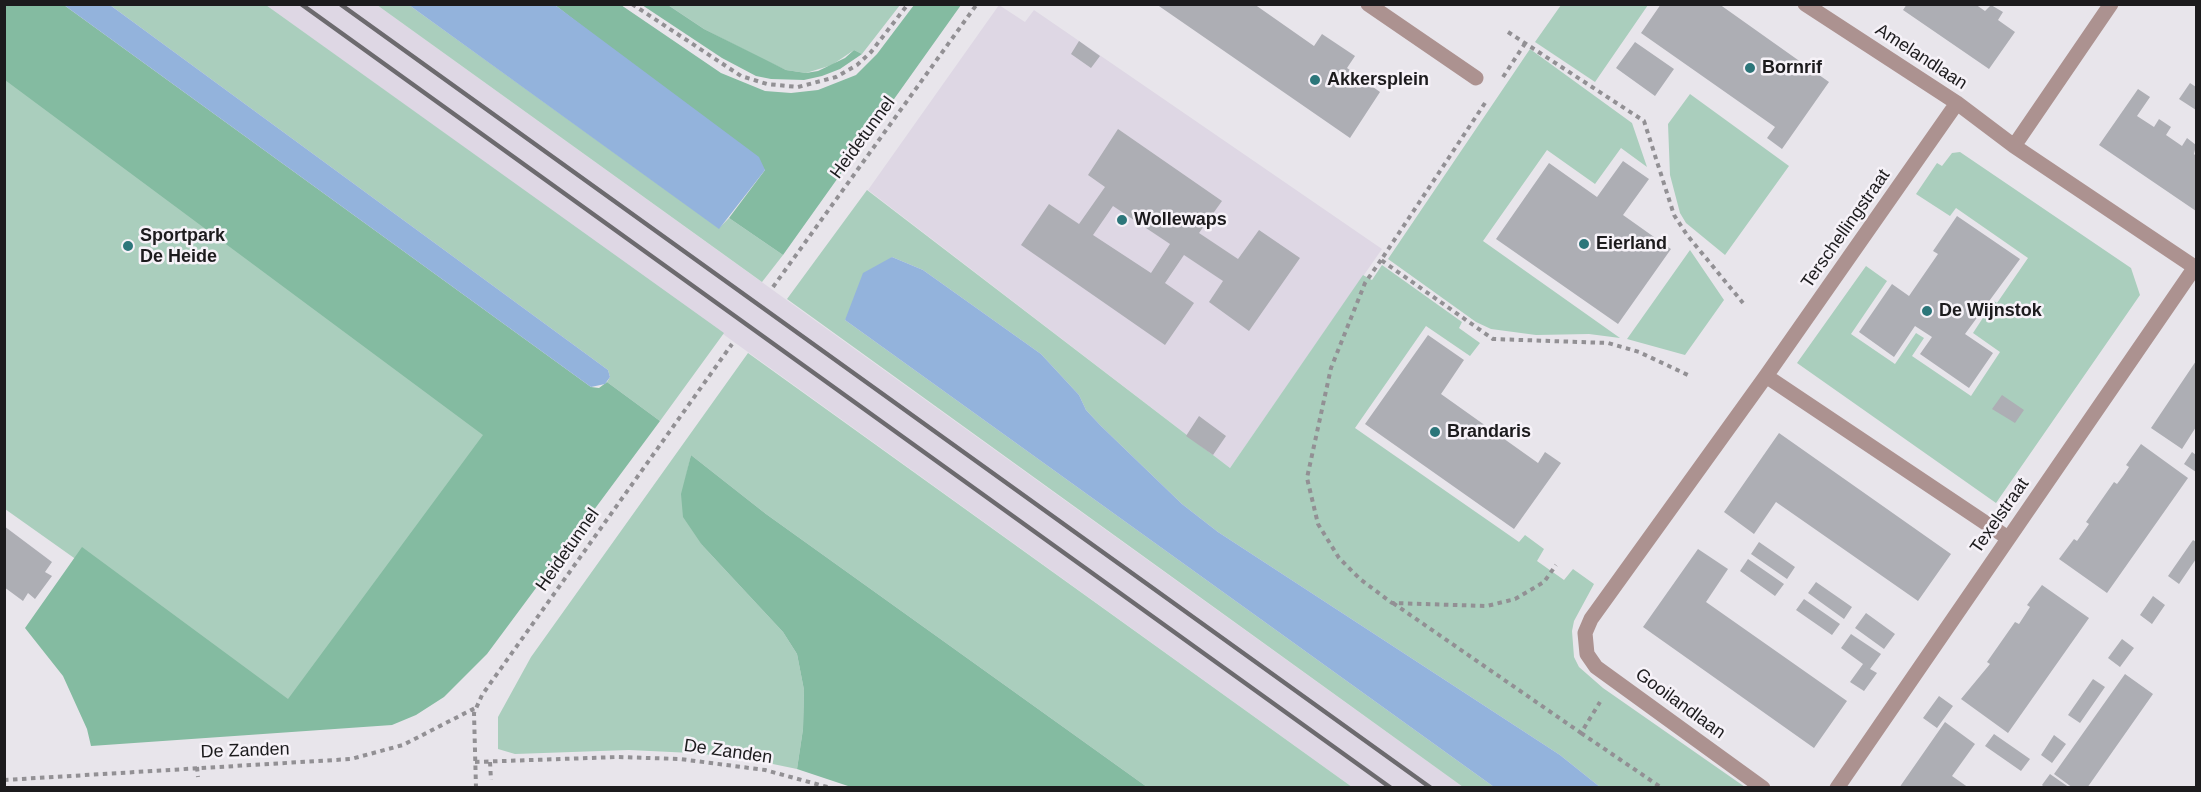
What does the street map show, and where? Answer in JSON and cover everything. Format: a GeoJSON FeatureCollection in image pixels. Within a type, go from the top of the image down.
{"type":"FeatureCollection","features":[{"type":"Feature","properties":{"kind":"street"},"geometry":{"type":"LineString","coordinates":[[1368,4],[1476,78]]}},
{"type":"Feature","properties":{"kind":"street","name":"Amelandlaan"},"geometry":{"type":"LineString","coordinates":[[1805,4],[1957,104],[2014,146],[2196,268]]}},
{"type":"Feature","properties":{"kind":"street"},"geometry":{"type":"LineString","coordinates":[[2014,146],[2111,4]]}},
{"type":"Feature","properties":{"kind":"street","name":"Terschellingstraat"},"geometry":{"type":"LineString","coordinates":[[1586,644],[1585,633],[1591,619],[1766,376],[1957,104]]}},
{"type":"Feature","properties":{"kind":"street","name":"Texelstraat"},"geometry":{"type":"LineString","coordinates":[[1837,788],[2196,268]]}},
{"type":"Feature","properties":{"kind":"street"},"geometry":{"type":"LineString","coordinates":[[1766,376],[2008,538]]}},
{"type":"Feature","properties":{"kind":"street","name":"Gooilandlaan"},"geometry":{"type":"LineString","coordinates":[[1586,644],[1591,660],[1614,680],[1762,788]]}},
{"type":"Feature","properties":{"kind":"path"},"geometry":{"type":"LineString","coordinates":[[632,4],[741,76],[767,84],[798,87],[836,77],[856,65],[872,52],[908,4]]}},
{"type":"Feature","properties":{"kind":"path","name":"Heidetunnel"},"geometry":{"type":"LineString","coordinates":[[773,288],[977,4]]}},
{"type":"Feature","properties":{"kind":"path"},"geometry":{"type":"LineString","coordinates":[[1508,32],[1644,122],[1674,215],[1686,236],[1743,303]]}},
{"type":"Feature","properties":{"kind":"path"},"geometry":{"type":"LineString","coordinates":[[1499,82],[1526,42]]}},
{"type":"Feature","properties":{"kind":"path"},"geometry":{"type":"LineString","coordinates":[[1486,102],[1365,283],[1331,368],[1307,478],[1318,524],[1339,558],[1360,579],[1662,788]]}},
{"type":"Feature","properties":{"kind":"path"},"geometry":{"type":"LineString","coordinates":[[1381,260],[1493,339],[1517,342],[1587,340],[1608,343],[1639,352],[1690,376]]}},
{"type":"Feature","properties":{"kind":"path","name":"Heidetunnel"},"geometry":{"type":"LineString","coordinates":[[476,788],[474,730],[476,707],[500,668],[732,344]]}},
{"type":"Feature","properties":{"kind":"path"},"geometry":{"type":"LineString","coordinates":[[1392,603],[1487,606],[1515,599],[1544,582],[1556,565]]}},
{"type":"Feature","properties":{"kind":"path"},"geometry":{"type":"LineString","coordinates":[[1581,733],[1614,680]]}},
{"type":"Feature","properties":{"kind":"path","name":"De Zanden"},"geometry":{"type":"LineString","coordinates":[[4,780],[351,759],[403,745],[476,707]]}},
{"type":"Feature","properties":{"kind":"path","name":"De Zanden"},"geometry":{"type":"LineString","coordinates":[[475,762],[618,757],[691,760],[765,770],[831,788]]}},
{"type":"Feature","properties":{"kind":"path"},"geometry":{"type":"LineString","coordinates":[[490,762],[491,780]]}},
{"type":"Feature","properties":{"kind":"path"},"geometry":{"type":"LineString","coordinates":[[197,767],[198,777]]}},
{"type":"Feature","properties":{"kind":"shaded area"},"geometry":{"type":"Polygon","coordinates":[[[266,5],[377,5],[1463,787],[1352,787],[266,5]]]}},
{"type":"Feature","properties":{"kind":"shaded area","name":"Wollewaps"},"geometry":{"type":"Polygon","coordinates":[[[999,5],[1025,22],[1034,10],[1382,249],[1230,468],[868,190],[999,5]]]}},
{"type":"Feature","properties":{"kind":"green space"},"geometry":{"type":"Polygon","coordinates":[[[5,5],[64,5],[591,387],[599,388],[607,382],[660,421],[487,654],[444,697],[416,715],[392,725],[91,746],[87,729],[63,676],[25,628],[82,547],[288,699],[483,435],[5,80],[5,5]]]}},
{"type":"Feature","properties":{"kind":"green space"},"geometry":{"type":"Polygon","coordinates":[[[110,5],[266,5],[724,333],[660,421],[607,382],[610,377],[608,370],[110,5]]]}},
{"type":"Feature","properties":{"kind":"green space"},"geometry":{"type":"Polygon","coordinates":[[[377,5],[409,5],[719,228],[729,218],[783,255],[762,282],[377,5]]]}},
{"type":"Feature","properties":{"kind":"green space"},"geometry":{"type":"Polygon","coordinates":[[[555,5],[621,5],[721,73],[765,91],[791,93],[818,90],[856,75],[877,54],[914,5],[961,5],[783,255],[729,218],[765,170],[555,5]]]}},
{"type":"Feature","properties":{"kind":"green space"},"geometry":{"type":"Polygon","coordinates":[[[642,5],[668,5],[704,29],[786,70],[806,73],[818,71],[845,58],[854,50],[862,54],[840,69],[804,80],[756,76],[722,58],[642,5]]]}},
{"type":"Feature","properties":{"kind":"green space"},"geometry":{"type":"Polygon","coordinates":[[[668,5],[900,5],[862,54],[854,50],[832,65],[806,73],[786,70],[764,60],[704,29],[668,5]]]}},
{"type":"Feature","properties":{"kind":"green space"},"geometry":{"type":"Polygon","coordinates":[[[1561,5],[1648,5],[1595,82],[1535,42],[1561,5]]]}},
{"type":"Feature","properties":{"kind":"green space"},"geometry":{"type":"Polygon","coordinates":[[[1530,49],[1632,123],[1647,167],[1621,148],[1595,184],[1547,150],[1483,241],[1620,338],[1589,334],[1536,335],[1491,329],[1476,322],[1388,259],[1530,49]]]}},
{"type":"Feature","properties":{"kind":"green space","name":"Sportpark De Heide"},"geometry":{"type":"Polygon","coordinates":[[[4,55],[500,436],[290,711],[5,509],[4,55]]]}},
{"type":"Feature","properties":{"kind":"green space"},"geometry":{"type":"Polygon","coordinates":[[[1690,94],[1789,166],[1725,255],[1686,223],[1680,213],[1670,175],[1668,124],[1690,94]]]}},
{"type":"Feature","properties":{"kind":"green space"},"geometry":{"type":"Polygon","coordinates":[[[1960,152],[2131,268],[2140,295],[1996,503],[1797,363],[1866,266],[1887,281],[1851,334],[1895,364],[1916,333],[1924,338],[1912,356],[1971,396],[2000,352],[1973,333],[1994,301],[1997,303],[2028,258],[1956,208],[1950,216],[1916,194],[1937,163],[1942,166],[1952,153],[1960,152]]]}},
{"type":"Feature","properties":{"kind":"green space"},"geometry":{"type":"Polygon","coordinates":[[[867,190],[1230,468],[1363,275],[1372,280],[1382,265],[1462,322],[1459,328],[1480,343],[1470,356],[1426,326],[1355,428],[1519,542],[1525,535],[1544,549],[1537,561],[1564,580],[1573,569],[1594,584],[1574,621],[1572,631],[1574,657],[1579,667],[1603,688],[1745,787],[1600,787],[1560,755],[1218,532],[1182,504],[1101,426],[1086,410],[1079,395],[1041,354],[923,270],[892,257],[845,320],[1494,787],[1463,787],[787,299],[867,190]]]}},
{"type":"Feature","properties":{"kind":"green space"},"geometry":{"type":"Polygon","coordinates":[[[1690,250],[1724,300],[1685,355],[1627,339],[1690,250]]]}},
{"type":"Feature","properties":{"kind":"green space"},"geometry":{"type":"Polygon","coordinates":[[[748,353],[1352,787],[1147,787],[766,514],[691,455],[682,494],[702,545],[783,632],[797,654],[804,690],[803,729],[797,769],[744,758],[692,753],[629,750],[515,754],[498,749],[498,717],[531,657],[748,353]]]}},
{"type":"Feature","properties":{"kind":"green space"},"geometry":{"type":"Polygon","coordinates":[[[691,455],[766,514],[1147,787],[854,788],[797,769],[803,729],[804,690],[797,654],[783,632],[702,545],[683,517],[681,494],[691,455]]]}},
{"type":"Feature","properties":{"kind":"water"},"geometry":{"type":"Polygon","coordinates":[[[64,5],[110,5],[608,370],[610,377],[605,384],[591,387],[64,5]]]}},
{"type":"Feature","properties":{"kind":"water"},"geometry":{"type":"Polygon","coordinates":[[[409,5],[555,5],[759,157],[765,170],[719,229],[409,5]]]}},
{"type":"Feature","properties":{"kind":"water"},"geometry":{"type":"Polygon","coordinates":[[[892,257],[923,270],[1041,354],[1079,395],[1086,410],[1101,426],[1182,504],[1218,532],[1560,755],[1600,787],[1494,787],[845,320],[863,273],[892,257]]]}},
{"type":"Feature","properties":{"kind":"building","name":"Akkersplein"},"geometry":{"type":"Polygon","coordinates":[[[1156,4],[1254,4],[1314,46],[1322,34],[1355,56],[1347,68],[1380,92],[1350,138],[1156,4]]]}},
{"type":"Feature","properties":{"kind":"building","name":"Bornrif"},"geometry":{"type":"Polygon","coordinates":[[[1661,4],[1719,4],[1829,82],[1782,149],[1767,138],[1775,127],[1641,33],[1661,4]]]}},
{"type":"Feature","properties":{"kind":"building"},"geometry":{"type":"Polygon","coordinates":[[[1907,4],[1975,4],[1985,11],[1991,5],[2003,12],[1998,20],[2015,32],[1989,69],[1903,10],[1907,4]]]}},
{"type":"Feature","properties":{"kind":"building"},"geometry":{"type":"Polygon","coordinates":[[[1079,41],[1100,56],[1091,68],[1071,54],[1079,41]]]}},
{"type":"Feature","properties":{"kind":"building"},"geometry":{"type":"Polygon","coordinates":[[[1635,42],[1674,69],[1655,96],[1616,68],[1635,42]]]}},
{"type":"Feature","properties":{"kind":"building"},"geometry":{"type":"Polygon","coordinates":[[[2190,83],[2196,87],[2196,110],[2179,99],[2190,83]]]}},
{"type":"Feature","properties":{"kind":"building"},"geometry":{"type":"Polygon","coordinates":[[[2138,89],[2150,97],[2137,116],[2154,127],[2159,119],[2171,127],[2166,135],[2182,146],[2187,138],[2196,145],[2194,154],[2196,156],[2196,211],[2099,145],[2138,89]]]}},
{"type":"Feature","properties":{"kind":"building"},"geometry":{"type":"Polygon","coordinates":[[[1118,129],[1222,201],[1199,233],[1238,259],[1259,230],[1300,258],[1249,331],[1209,302],[1223,281],[1184,255],[1165,283],[1194,303],[1165,345],[1021,245],[1049,204],[1079,224],[1105,187],[1088,175],[1118,129]],[[1113,206],[1093,235],[1151,273],[1170,244],[1113,206]]]}},
{"type":"Feature","properties":{"kind":"building","name":"Eierland"},"geometry":{"type":"Polygon","coordinates":[[[1623,161],[1649,179],[1623,215],[1671,249],[1618,324],[1496,239],[1549,163],[1597,197],[1623,161]]]}},
{"type":"Feature","properties":{"kind":"building","name":"De Wijnstok"},"geometry":{"type":"Polygon","coordinates":[[[1957,216],[2020,259],[1965,334],[1993,353],[1969,388],[1920,354],[1932,337],[1915,326],[1894,357],[1859,332],[1892,284],[1909,296],[1938,254],[1933,251],[1957,216]]]}},
{"type":"Feature","properties":{"kind":"building","name":"Brandaris"},"geometry":{"type":"Polygon","coordinates":[[[1428,335],[1464,360],[1441,394],[1538,463],[1545,452],[1561,463],[1514,529],[1365,424],[1428,335]]]}},
{"type":"Feature","properties":{"kind":"building"},"geometry":{"type":"Polygon","coordinates":[[[2196,361],[2196,427],[2182,449],[2151,428],[2196,361]]]}},
{"type":"Feature","properties":{"kind":"building"},"geometry":{"type":"Polygon","coordinates":[[[2002,395],[2024,410],[2015,423],[1992,409],[2002,395]]]}},
{"type":"Feature","properties":{"kind":"building"},"geometry":{"type":"Polygon","coordinates":[[[1199,416],[1226,436],[1213,455],[1186,436],[1199,416]]]}},
{"type":"Feature","properties":{"kind":"building"},"geometry":{"type":"Polygon","coordinates":[[[1779,433],[1951,554],[1918,601],[1776,502],[1754,534],[1724,512],[1779,433]]]}},
{"type":"Feature","properties":{"kind":"building"},"geometry":{"type":"Polygon","coordinates":[[[2141,444],[2188,478],[2107,593],[2059,559],[2074,539],[2077,541],[2089,524],[2086,522],[2114,482],[2117,484],[2123,476],[2129,467],[2126,465],[2141,444]]]}},
{"type":"Feature","properties":{"kind":"building"},"geometry":{"type":"Polygon","coordinates":[[[2192,452],[2196,455],[2196,472],[2184,464],[2192,452]]]}},
{"type":"Feature","properties":{"kind":"building"},"geometry":{"type":"Polygon","coordinates":[[[4,526],[52,562],[45,572],[52,576],[35,599],[28,593],[23,601],[4,587],[4,526]]]}},
{"type":"Feature","properties":{"kind":"building"},"geometry":{"type":"Polygon","coordinates":[[[2193,540],[2196,542],[2196,559],[2179,584],[2168,576],[2193,540]]]}},
{"type":"Feature","properties":{"kind":"building"},"geometry":{"type":"Polygon","coordinates":[[[1759,542],[1795,567],[1787,579],[1751,554],[1759,542]]]}},
{"type":"Feature","properties":{"kind":"building"},"geometry":{"type":"Polygon","coordinates":[[[1698,549],[1728,569],[1706,602],[1847,701],[1814,748],[1643,627],[1698,549]]]}},
{"type":"Feature","properties":{"kind":"building"},"geometry":{"type":"Polygon","coordinates":[[[1748,559],[1784,584],[1775,596],[1740,571],[1748,559]]]}},
{"type":"Feature","properties":{"kind":"building"},"geometry":{"type":"Polygon","coordinates":[[[1816,582],[1852,607],[1844,619],[1808,593],[1816,582]]]}},
{"type":"Feature","properties":{"kind":"building"},"geometry":{"type":"Polygon","coordinates":[[[2042,585],[2089,618],[2008,733],[1961,699],[1990,664],[1987,662],[2015,622],[2019,624],[2030,607],[2027,605],[2042,585]]]}},
{"type":"Feature","properties":{"kind":"building"},"geometry":{"type":"Polygon","coordinates":[[[2153,596],[2165,605],[2152,624],[2140,615],[2153,596]]]}},
{"type":"Feature","properties":{"kind":"building"},"geometry":{"type":"Polygon","coordinates":[[[1804,599],[1840,624],[1832,635],[1796,610],[1804,599]]]}},
{"type":"Feature","properties":{"kind":"building"},"geometry":{"type":"Polygon","coordinates":[[[1866,613],[1895,634],[1884,649],[1855,628],[1866,613]]]}},
{"type":"Feature","properties":{"kind":"building"},"geometry":{"type":"Polygon","coordinates":[[[1851,634],[1881,654],[1870,669],[1877,673],[1864,691],[1850,682],[1863,664],[1841,648],[1851,634]]]}},
{"type":"Feature","properties":{"kind":"building"},"geometry":{"type":"Polygon","coordinates":[[[2122,639],[2134,648],[2120,667],[2108,658],[2122,639]]]}},
{"type":"Feature","properties":{"kind":"building"},"geometry":{"type":"Polygon","coordinates":[[[2125,674],[2153,694],[2087,788],[2073,788],[2054,774],[2125,674]]]}},
{"type":"Feature","properties":{"kind":"building"},"geometry":{"type":"Polygon","coordinates":[[[2093,679],[2105,687],[2080,723],[2068,715],[2093,679]]]}},
{"type":"Feature","properties":{"kind":"building"},"geometry":{"type":"Polygon","coordinates":[[[1939,696],[1953,706],[1937,728],[1923,718],[1939,696]]]}},
{"type":"Feature","properties":{"kind":"building"},"geometry":{"type":"Polygon","coordinates":[[[1945,722],[1975,744],[1952,776],[1969,788],[1899,788],[1945,722]]]}},
{"type":"Feature","properties":{"kind":"building"},"geometry":{"type":"Polygon","coordinates":[[[1994,734],[2030,759],[2021,771],[1985,746],[1994,734]]]}},
{"type":"Feature","properties":{"kind":"building"},"geometry":{"type":"Polygon","coordinates":[[[2054,735],[2066,744],[2052,763],[2041,755],[2054,735]]]}},
{"type":"Feature","properties":{"kind":"building"},"geometry":{"type":"Polygon","coordinates":[[[2050,774],[2070,788],[2045,788],[2042,785],[2050,774]]]}},
{"type":"Feature","properties":{"kind":"railway"},"geometry":{"type":"LineString","coordinates":[[301,4],[1391,788]]}},
{"type":"Feature","properties":{"kind":"railway"},"geometry":{"type":"LineString","coordinates":[[340,4],[1431,788]]}},
{"type":"Feature","properties":{"kind":"place","name":"Bornrif"},"geometry":{"type":"Point","coordinates":[1750,68]}},
{"type":"Feature","properties":{"kind":"place","name":"Akkersplein"},"geometry":{"type":"Point","coordinates":[1315,80]}},
{"type":"Feature","properties":{"kind":"place","name":"Wollewaps"},"geometry":{"type":"Point","coordinates":[1122,220]}},
{"type":"Feature","properties":{"kind":"place","name":"Eierland"},"geometry":{"type":"Point","coordinates":[1584,244]}},
{"type":"Feature","properties":{"kind":"place","name":"Sportpark De Heide"},"geometry":{"type":"Point","coordinates":[128,246]}},
{"type":"Feature","properties":{"kind":"place","name":"De Wijnstok"},"geometry":{"type":"Point","coordinates":[1927,311]}},
{"type":"Feature","properties":{"kind":"place","name":"Brandaris"},"geometry":{"type":"Point","coordinates":[1435,432]}}]}
